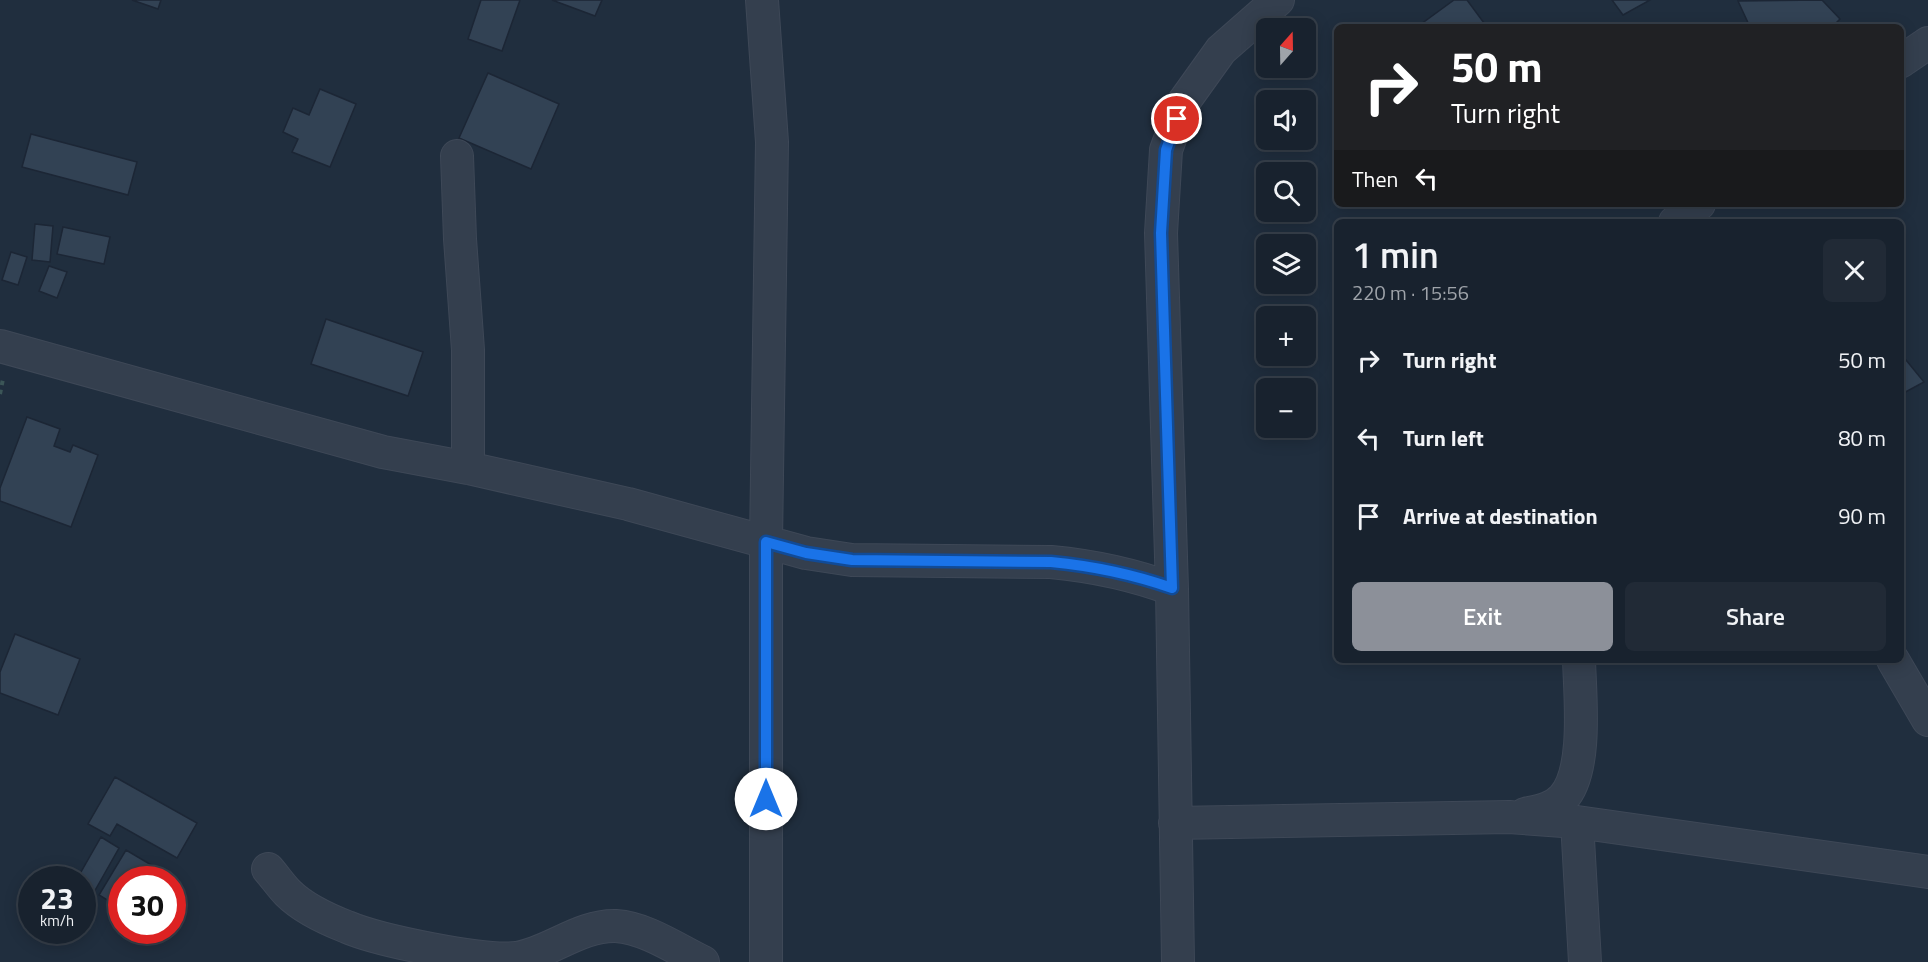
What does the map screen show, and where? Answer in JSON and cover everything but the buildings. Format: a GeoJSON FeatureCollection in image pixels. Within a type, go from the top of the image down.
{"type":"FeatureCollection","features":[{"type":"Feature","properties":{"kind":"street"},"geometry":{"type":"LineString","coordinates":[[762,0],[772,142],[766,542],[766,962]]}},
{"type":"Feature","properties":{"kind":"street"},"geometry":{"type":"LineString","coordinates":[[1178,962],[1172,588],[1161,233],[1166,150],[1183,104],[1221,50],[1278,0]]}},
{"type":"Feature","properties":{"kind":"street"},"geometry":{"type":"LineString","coordinates":[[1904,60],[1928,43]]}},
{"type":"Feature","properties":{"kind":"street"},"geometry":{"type":"LineString","coordinates":[[457,156],[468,350],[468,468]]}},
{"type":"Feature","properties":{"kind":"street"},"geometry":{"type":"LineString","coordinates":[[1679,219],[1695,207]]}},
{"type":"Feature","properties":{"kind":"street"},"geometry":{"type":"LineString","coordinates":[[0,346],[383,452],[468,468],[628,504],[806,553],[852,560],[1051,562],[1141,577],[1172,588]]}},
{"type":"Feature","properties":{"kind":"street"},"geometry":{"type":"LineString","coordinates":[[1509,817],[1552,806],[1563,799],[1569,789],[1578,761],[1579,663]]}},
{"type":"Feature","properties":{"kind":"street"},"geometry":{"type":"LineString","coordinates":[[1895,663],[1928,720]]}},
{"type":"Feature","properties":{"kind":"street"},"geometry":{"type":"LineString","coordinates":[[1174,823],[1509,817],[1577,822],[1928,872]]}},
{"type":"Feature","properties":{"kind":"street"},"geometry":{"type":"LineString","coordinates":[[1577,822],[1586,962]]}},
{"type":"Feature","properties":{"kind":"street"},"geometry":{"type":"LineString","coordinates":[[268,869],[289,894],[348,928],[422,947],[495,960],[517,958],[588,930],[602,926],[618,926],[640,931],[704,962]]}},
{"type":"Feature","properties":{"kind":"route"},"geometry":{"type":"LineString","coordinates":[[766,799],[766,542],[806,553],[852,560],[1051,562],[1079,565],[1114,570],[1172,588],[1161,233],[1166,150],[1177,119]]}}]}
